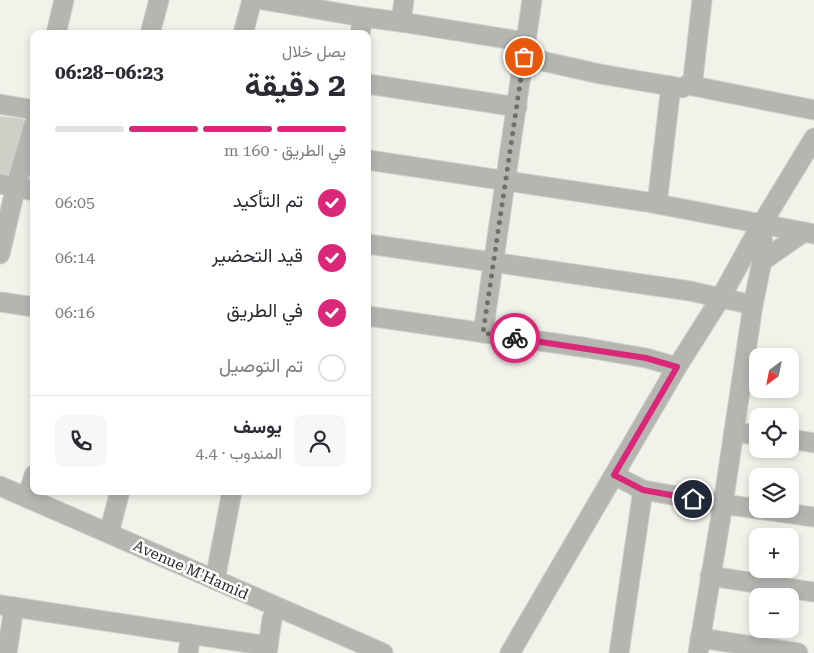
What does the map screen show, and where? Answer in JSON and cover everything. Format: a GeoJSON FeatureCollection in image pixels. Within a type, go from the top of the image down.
{"type":"FeatureCollection","features":[{"type":"Feature","properties":{"kind":"street"},"geometry":{"type":"LineString","coordinates":[[57,30],[64,0]]}},
{"type":"Feature","properties":{"kind":"street"},"geometry":{"type":"LineString","coordinates":[[151,30],[159,0]]}},
{"type":"Feature","properties":{"kind":"street"},"geometry":{"type":"LineString","coordinates":[[244,30],[252,0]]}},
{"type":"Feature","properties":{"kind":"street"},"geometry":{"type":"LineString","coordinates":[[263,0],[361,25],[401,22],[525,49],[600,74],[814,110]]}},
{"type":"Feature","properties":{"kind":"street"},"geometry":{"type":"LineString","coordinates":[[401,22],[404,0]]}},
{"type":"Feature","properties":{"kind":"street"},"geometry":{"type":"LineString","coordinates":[[483,333],[532,0]]}},
{"type":"Feature","properties":{"kind":"street"},"geometry":{"type":"LineString","coordinates":[[679,86],[693,79],[702,0]]}},
{"type":"Feature","properties":{"kind":"street"},"geometry":{"type":"LineString","coordinates":[[371,84],[517,107]]}},
{"type":"Feature","properties":{"kind":"street"},"geometry":{"type":"LineString","coordinates":[[657,204],[679,86]]}},
{"type":"Feature","properties":{"kind":"street"},"geometry":{"type":"LineString","coordinates":[[0,104],[30,109]]}},
{"type":"Feature","properties":{"kind":"street"},"geometry":{"type":"LineString","coordinates":[[0,252],[8,185],[30,133]]}},
{"type":"Feature","properties":{"kind":"street"},"geometry":{"type":"LineString","coordinates":[[515,652],[614,475],[720,298],[760,226],[814,138]]}},
{"type":"Feature","properties":{"kind":"street"},"geometry":{"type":"LineString","coordinates":[[371,160],[657,204],[760,226],[809,233]]}},
{"type":"Feature","properties":{"kind":"street"},"geometry":{"type":"LineString","coordinates":[[8,185],[30,190]]}},
{"type":"Feature","properties":{"kind":"street"},"geometry":{"type":"LineString","coordinates":[[760,226],[763,245],[762,261],[753,305],[723,504],[699,645],[798,653]]}},
{"type":"Feature","properties":{"kind":"street"},"geometry":{"type":"LineString","coordinates":[[762,261],[809,233]]}},
{"type":"Feature","properties":{"kind":"street"},"geometry":{"type":"LineString","coordinates":[[371,244],[690,291],[753,305]]}},
{"type":"Feature","properties":{"kind":"street"},"geometry":{"type":"LineString","coordinates":[[0,302],[30,306]]}},
{"type":"Feature","properties":{"kind":"street"},"geometry":{"type":"LineString","coordinates":[[371,316],[636,357],[677,367]]}},
{"type":"Feature","properties":{"kind":"street"},"geometry":{"type":"LineString","coordinates":[[734,432],[749,434]]}},
{"type":"Feature","properties":{"kind":"street"},"geometry":{"type":"LineString","coordinates":[[799,440],[814,443]]}},
{"type":"Feature","properties":{"kind":"street"},"geometry":{"type":"LineString","coordinates":[[614,475],[643,490],[814,517]]}},
{"type":"Feature","properties":{"kind":"street","name":"Avenue M'Hamid"},"geometry":{"type":"LineString","coordinates":[[0,486],[215,580],[359,648],[383,653]]}},
{"type":"Feature","properties":{"kind":"street"},"geometry":{"type":"LineString","coordinates":[[27,498],[30,488]]}},
{"type":"Feature","properties":{"kind":"street"},"geometry":{"type":"LineString","coordinates":[[619,653],[643,490]]}},
{"type":"Feature","properties":{"kind":"street"},"geometry":{"type":"LineString","coordinates":[[109,533],[119,495]]}},
{"type":"Feature","properties":{"kind":"street"},"geometry":{"type":"LineString","coordinates":[[215,580],[231,495]]}},
{"type":"Feature","properties":{"kind":"street"},"geometry":{"type":"LineString","coordinates":[[710,576],[814,592]]}},
{"type":"Feature","properties":{"kind":"street"},"geometry":{"type":"LineString","coordinates":[[7,653],[7,606],[191,634],[267,649],[272,618],[276,608]]}},
{"type":"Feature","properties":{"kind":"street"},"geometry":{"type":"LineString","coordinates":[[188,653],[191,634]]}},
{"type":"Feature","properties":{"kind":"building"},"geometry":{"type":"Polygon","coordinates":[[[0,116],[24,119],[17,180],[0,177],[0,116]]]}},
{"type":"Feature","properties":{"kind":"way so far"},"geometry":{"type":"LineString","coordinates":[[515,338],[483,333],[524,57]]}},
{"type":"Feature","properties":{"kind":"route"},"geometry":{"type":"LineString","coordinates":[[515,338],[646,358],[677,367],[614,475],[643,490],[693,499]]}}]}
